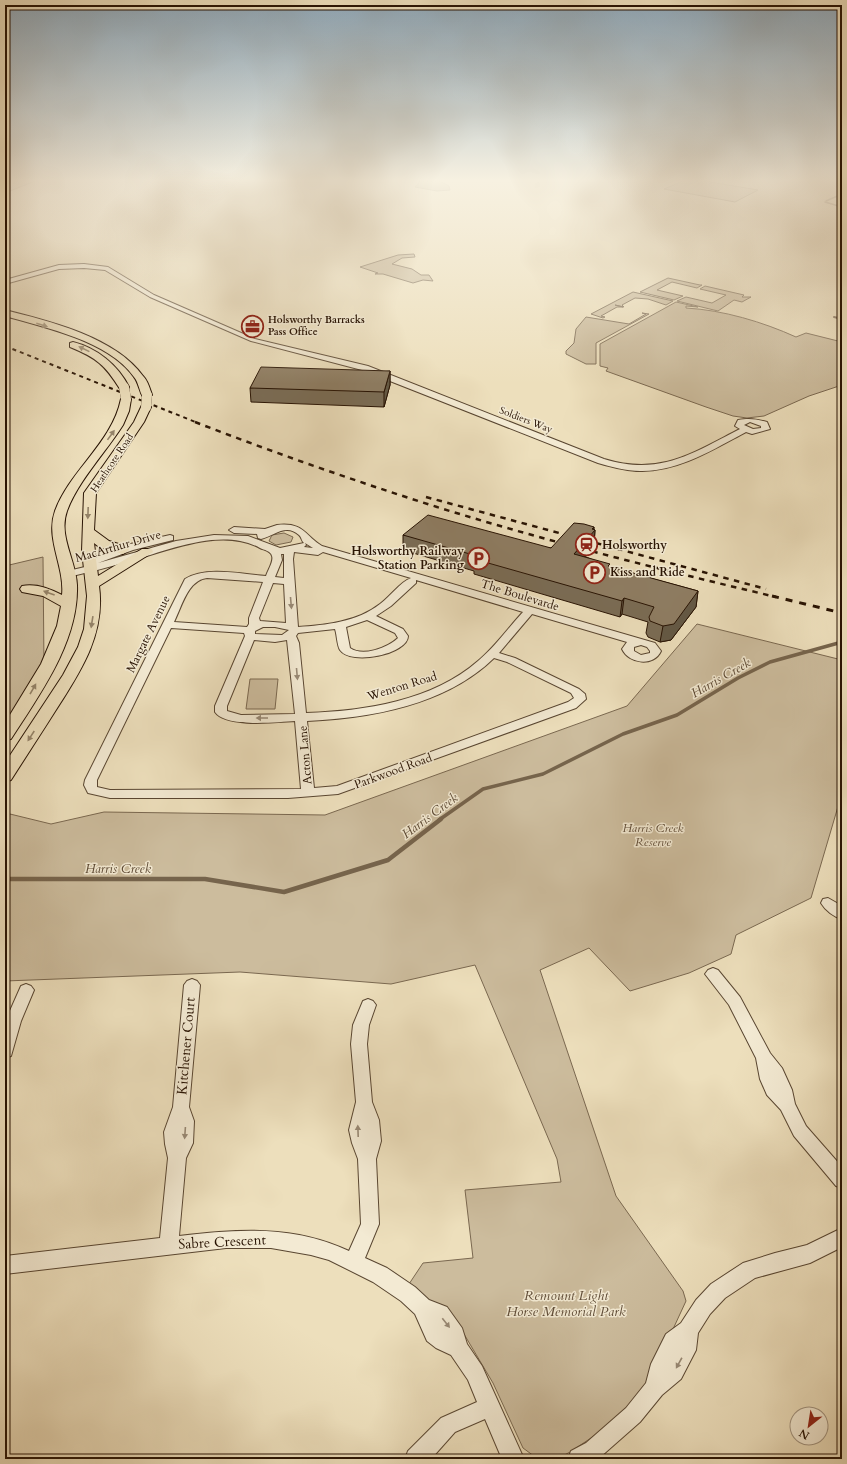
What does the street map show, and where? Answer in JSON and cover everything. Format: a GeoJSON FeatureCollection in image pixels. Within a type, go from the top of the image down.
{"type":"FeatureCollection","features":[{"type":"Feature","properties":{"kind":"main road","name":"Heathcote Road"},"geometry":{"type":"LineString","coordinates":[[5,313],[90,341],[114,353],[130,365],[138,374],[145,387],[146,395],[146,407],[136,427],[90,493],[88,531],[90,566],[94,584],[91,629],[79,661],[5,776]]}},
{"type":"Feature","properties":{"kind":"main road","name":"Heathcote Road"},"geometry":{"type":"LineString","coordinates":[[5,321],[59,339],[89,352],[115,372],[124,387],[126,399],[124,411],[119,423],[74,486],[59,518],[60,544],[70,586],[68,604],[62,629],[48,662],[5,734]]}},
{"type":"Feature","properties":{"kind":"main road"},"geometry":{"type":"LineString","coordinates":[[88,531],[104,544],[123,550]]}},
{"type":"Feature","properties":{"kind":"main road"},"geometry":{"type":"LineString","coordinates":[[94,584],[148,552]]}},
{"type":"Feature","properties":{"kind":"main road"},"geometry":{"type":"LineString","coordinates":[[27,588],[47,592],[68,604]]}},
{"type":"Feature","properties":{"kind":"street","name":"Soldiers Way"},"geometry":{"type":"LineString","coordinates":[[5,282],[40,271],[70,266],[96,267],[113,271],[152,296],[198,316],[250,330],[298,351]]}},
{"type":"Feature","properties":{"kind":"street","name":"Soldiers Way"},"geometry":{"type":"LineString","coordinates":[[5,285],[60,270],[92,268],[113,271]]}},
{"type":"Feature","properties":{"kind":"street","name":"Soldiers Way"},"geometry":{"type":"LineString","coordinates":[[198,316],[222,334],[365,368],[601,461],[621,467],[650,470],[671,466],[745,430]]}},
{"type":"Feature","properties":{"kind":"street","name":"MacArthur Drive"},"geometry":{"type":"LineString","coordinates":[[68,574],[90,566],[123,550],[152,541],[205,532],[236,530],[267,532],[282,528],[292,529],[304,534],[306,540]]}},
{"type":"Feature","properties":{"kind":"street"},"geometry":{"type":"LineString","coordinates":[[259,543],[260,537],[267,532]]}},
{"type":"Feature","properties":{"kind":"street","name":"MacArthur Drive"},"geometry":{"type":"LineString","coordinates":[[90,566],[148,552],[180,542],[205,537],[241,538],[259,543],[266,549],[274,551]]}},
{"type":"Feature","properties":{"kind":"street"},"geometry":{"type":"LineString","coordinates":[[292,550],[304,543],[306,540]]}},
{"type":"Feature","properties":{"kind":"street","name":"The Boulevarde"},"geometry":{"type":"LineString","coordinates":[[274,551],[312,551],[527,613],[645,643],[653,646],[656,651],[654,655],[645,658],[637,658],[630,654],[627,649],[609,641],[527,613],[319,548],[306,540]]}},
{"type":"Feature","properties":{"kind":"street","name":"Acton Lane"},"geometry":{"type":"LineString","coordinates":[[292,550],[288,559],[289,582],[308,793]]}},
{"type":"Feature","properties":{"kind":"street"},"geometry":{"type":"LineString","coordinates":[[251,630],[254,618],[277,559],[277,554],[274,551]]}},
{"type":"Feature","properties":{"kind":"street","name":"Margate Avenue"},"geometry":{"type":"LineString","coordinates":[[93,790],[90,785],[91,780],[187,584],[194,577],[207,575],[270,578],[289,582]]}},
{"type":"Feature","properties":{"kind":"street"},"geometry":{"type":"LineString","coordinates":[[167,625],[251,630],[273,624],[293,631],[340,625],[367,616],[384,606],[412,581]]}},
{"type":"Feature","properties":{"kind":"street","name":"Wenton Road"},"geometry":{"type":"LineString","coordinates":[[251,630],[221,706],[221,712],[236,717],[301,717],[368,710],[417,698],[448,686],[465,677],[479,667],[527,613]]}},
{"type":"Feature","properties":{"kind":"street"},"geometry":{"type":"LineString","coordinates":[[340,625],[346,649],[355,655],[372,654],[398,644],[403,639],[400,631],[367,616]]}},
{"type":"Feature","properties":{"kind":"street"},"geometry":{"type":"LineString","coordinates":[[627,649],[630,645],[637,642]]}},
{"type":"Feature","properties":{"kind":"street","name":"Parkwood Road"},"geometry":{"type":"LineString","coordinates":[[93,790],[110,794],[308,793],[349,787],[572,706],[580,699],[579,694],[576,691],[511,660],[491,654]]}},
{"type":"Feature","properties":{"kind":"street"},"geometry":{"type":"LineString","coordinates":[[828,903],[842,914]]}},
{"type":"Feature","properties":{"kind":"street"},"geometry":{"type":"LineString","coordinates":[[713,974],[738,1006],[764,1058],[766,1074],[774,1092],[787,1105],[805,1139],[842,1180]]}},
{"type":"Feature","properties":{"kind":"street","name":"Kitchener Court"},"geometry":{"type":"LineString","coordinates":[[169,1245],[177,1158],[184,1143],[186,1121],[181,1106],[192,986]]}},
{"type":"Feature","properties":{"kind":"street"},"geometry":{"type":"LineString","coordinates":[[5,1051],[14,1021],[26,990]]}},
{"type":"Feature","properties":{"kind":"street"},"geometry":{"type":"LineString","coordinates":[[354,1261],[370,1224],[367,1159],[358,1142],[358,1121],[364,1102],[359,1037],[361,1024],[368,1005]]}},
{"type":"Feature","properties":{"kind":"street"},"geometry":{"type":"LineString","coordinates":[[579,1459],[593,1450],[622,1425],[655,1388],[674,1372],[686,1350],[688,1330],[707,1301],[740,1276],[764,1265],[810,1254],[842,1237]]}},
{"type":"Feature","properties":{"kind":"street","name":"Sabre Crescent"},"geometry":{"type":"LineString","coordinates":[[5,1265],[226,1239],[271,1239],[311,1246],[354,1261],[394,1284],[423,1308],[428,1325],[435,1337],[458,1348],[474,1373],[513,1459]]}},
{"type":"Feature","properties":{"kind":"street"},"geometry":{"type":"LineString","coordinates":[[416,1459],[448,1425],[489,1407]]}},
{"type":"Feature","properties":{"kind":"green space"},"geometry":{"type":"Polygon","coordinates":[[[414,254],[415,257],[402,258],[392,264],[412,269],[421,275],[429,275],[433,281],[423,280],[413,283],[383,274],[375,274],[378,273],[360,267],[398,255],[414,254]]]}},
{"type":"Feature","properties":{"kind":"green space"},"geometry":{"type":"Polygon","coordinates":[[[668,278],[702,285],[697,288],[672,282],[657,290],[683,296],[674,300],[640,292],[668,278]]]}},
{"type":"Feature","properties":{"kind":"green space"},"geometry":{"type":"Polygon","coordinates":[[[705,286],[744,295],[742,297],[751,297],[742,302],[734,300],[718,311],[677,301],[686,297],[712,303],[726,295],[700,289],[705,286]]]}},
{"type":"Feature","properties":{"kind":"green space"},"geometry":{"type":"Polygon","coordinates":[[[633,292],[673,301],[666,305],[648,299],[635,298],[622,305],[624,307],[615,305],[623,307],[617,307],[601,316],[605,317],[603,318],[591,314],[633,292]]]}},
{"type":"Feature","properties":{"kind":"green space"},"geometry":{"type":"Polygon","coordinates":[[[676,302],[698,307],[686,306],[686,308],[728,314],[770,326],[796,337],[806,333],[842,342],[842,385],[809,396],[764,416],[747,418],[733,416],[706,407],[606,371],[608,368],[600,366],[600,344],[676,302]]]}},
{"type":"Feature","properties":{"kind":"green space"},"geometry":{"type":"Polygon","coordinates":[[[642,313],[649,314],[596,343],[596,364],[586,364],[566,354],[566,351],[574,343],[576,329],[586,317],[629,324],[646,314],[642,313]]]}},
{"type":"Feature","properties":{"kind":"green space"},"geometry":{"type":"Polygon","coordinates":[[[284,533],[293,537],[291,542],[276,545],[269,541],[272,535],[284,533]]]}},
{"type":"Feature","properties":{"kind":"green space"},"geometry":{"type":"Polygon","coordinates":[[[43,557],[44,667],[5,734],[5,566],[43,557]]]}},
{"type":"Feature","properties":{"kind":"green space","name":"Harris Creek Reserve"},"geometry":{"type":"Polygon","coordinates":[[[697,624],[842,660],[842,793],[811,898],[736,935],[731,954],[689,973],[630,991],[589,948],[540,970],[616,1196],[683,1291],[686,1301],[650,1379],[632,1403],[603,1430],[570,1452],[557,1459],[538,1459],[523,1448],[493,1383],[461,1329],[409,1284],[423,1263],[473,1258],[465,1190],[561,1182],[557,1159],[475,965],[391,984],[240,972],[5,981],[5,826],[10,814],[51,824],[104,812],[325,815],[627,706],[697,624]]]}},
{"type":"Feature","properties":{"kind":"green space"},"geometry":{"type":"Polygon","coordinates":[[[250,679],[278,679],[275,709],[246,709],[250,679]]]}},
{"type":"Feature","properties":{"kind":"building"},"geometry":{"type":"Polygon","coordinates":[[[261,367],[390,371],[384,392],[250,388],[261,367]]]}},
{"type":"Feature","properties":{"kind":"building"},"geometry":{"type":"Polygon","coordinates":[[[428,515],[551,548],[574,523],[584,524],[594,527],[592,529],[595,530],[574,554],[610,564],[608,566],[698,591],[674,624],[663,626],[650,621],[649,617],[654,607],[624,598],[622,601],[474,559],[477,556],[403,535],[428,515]]]}},
{"type":"Feature","properties":{"kind":"waterway"},"geometry":{"type":"LineString","coordinates":[[834,317],[842,319]]}},
{"type":"Feature","properties":{"kind":"waterway","name":"Harris Creek"},"geometry":{"type":"LineString","coordinates":[[439,820],[483,789],[543,774],[623,734],[677,715],[738,678],[770,662],[842,642]]}},
{"type":"Feature","properties":{"kind":"waterway","name":"Harris Creek"},"geometry":{"type":"LineString","coordinates":[[5,879],[205,879],[284,892],[388,860],[441,819]]}},
{"type":"Feature","properties":{"kind":"railway"},"geometry":{"type":"LineString","coordinates":[[5,346],[198,423]]}},
{"type":"Feature","properties":{"kind":"railway"},"geometry":{"type":"LineString","coordinates":[[195,422],[345,477],[479,520],[606,555],[776,597]]}},
{"type":"Feature","properties":{"kind":"railway"},"geometry":{"type":"LineString","coordinates":[[426,497],[766,589]]}},
{"type":"Feature","properties":{"kind":"railway"},"geometry":{"type":"LineString","coordinates":[[772,596],[842,613]]}},
{"type":"Feature","properties":{"kind":"place","name":"Holsworthy Barracks Pass Office"},"geometry":{"type":"Point","coordinates":[253,326]}},
{"type":"Feature","properties":{"kind":"place","name":"Holsworthy"},"geometry":{"type":"Point","coordinates":[587,545]}},
{"type":"Feature","properties":{"kind":"place","name":"Holsworthy Railway Station Parking"},"geometry":{"type":"Point","coordinates":[479,558]}},
{"type":"Feature","properties":{"kind":"place","name":"Kiss and Ride"},"geometry":{"type":"Point","coordinates":[594,572]}},
{"type":"Feature","properties":{"kind":"park label","name":"Remount Light Horse Memorial Park"},"geometry":{"type":"Point","coordinates":[566,1304]}}]}
